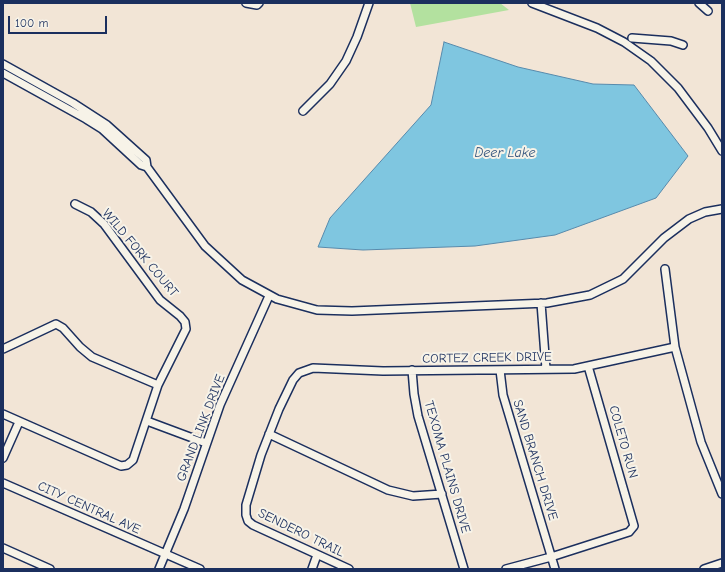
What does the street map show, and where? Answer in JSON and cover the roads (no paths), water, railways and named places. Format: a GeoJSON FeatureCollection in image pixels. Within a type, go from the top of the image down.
{"type":"FeatureCollection","features":[{"type":"Feature","properties":{"kind":"street"},"geometry":{"type":"LineString","coordinates":[[246,3],[258,4]]}},
{"type":"Feature","properties":{"kind":"street"},"geometry":{"type":"LineString","coordinates":[[303,111],[330,84],[346,60],[357,36],[369,3]]}},
{"type":"Feature","properties":{"kind":"street"},"geometry":{"type":"LineString","coordinates":[[532,3],[597,28],[624,42],[651,61],[678,88],[708,128],[722,151]]}},
{"type":"Feature","properties":{"kind":"street"},"geometry":{"type":"LineString","coordinates":[[699,3],[708,11]]}},
{"type":"Feature","properties":{"kind":"street"},"geometry":{"type":"LineString","coordinates":[[632,38],[671,41],[683,44]]}},
{"type":"Feature","properties":{"kind":"street"},"geometry":{"type":"LineString","coordinates":[[3,64],[102,130],[141,165],[147,167],[205,246],[242,280],[269,296],[298,306],[333,311],[541,303],[571,300],[608,288],[623,279],[664,238],[689,219],[705,212],[722,209]]}},
{"type":"Feature","properties":{"kind":"street"},"geometry":{"type":"LineString","coordinates":[[5,75],[62,102]]}},
{"type":"Feature","properties":{"kind":"street","name":"WILD FORK COURT"},"geometry":{"type":"LineString","coordinates":[[19,422],[121,466],[128,465],[133,460],[158,385],[186,329],[185,322],[160,300],[104,224],[91,212],[76,204]]}},
{"type":"Feature","properties":{"kind":"street"},"geometry":{"type":"LineString","coordinates":[[665,269],[675,347],[701,442],[722,494]]}},
{"type":"Feature","properties":{"kind":"street","name":"GRAND LINK DRIVE"},"geometry":{"type":"LineString","coordinates":[[159,569],[166,554],[220,405],[269,296]]}},
{"type":"Feature","properties":{"kind":"street"},"geometry":{"type":"LineString","coordinates":[[541,303],[546,369]]}},
{"type":"Feature","properties":{"kind":"street"},"geometry":{"type":"LineString","coordinates":[[3,349],[56,324],[63,328],[80,347],[92,357],[158,385]]}},
{"type":"Feature","properties":{"kind":"street","name":"CORTEZ CREEK DRIVE"},"geometry":{"type":"LineString","coordinates":[[269,434],[293,380],[299,373],[312,368],[334,370],[500,370],[574,368],[675,347]]}},
{"type":"Feature","properties":{"kind":"street","name":"COLETO RUN"},"geometry":{"type":"LineString","coordinates":[[551,557],[629,532],[634,526],[588,366]]}},
{"type":"Feature","properties":{"kind":"street","name":"TEXOMA PLAINS DRIVE"},"geometry":{"type":"LineString","coordinates":[[412,370],[418,416],[464,569]]}},
{"type":"Feature","properties":{"kind":"street","name":"SAND BRANCH DRIVE"},"geometry":{"type":"LineString","coordinates":[[500,370],[503,395],[555,569]]}},
{"type":"Feature","properties":{"kind":"street"},"geometry":{"type":"LineString","coordinates":[[3,414],[19,422],[3,458]]}},
{"type":"Feature","properties":{"kind":"street"},"geometry":{"type":"LineString","coordinates":[[147,421],[206,443]]}},
{"type":"Feature","properties":{"kind":"street"},"geometry":{"type":"LineString","coordinates":[[269,434],[388,490],[413,496],[442,494]]}},
{"type":"Feature","properties":{"kind":"street","name":"SENDERO TRAIL"},"geometry":{"type":"LineString","coordinates":[[269,434],[246,505],[246,515],[248,521],[253,525],[349,569]]}},
{"type":"Feature","properties":{"kind":"street","name":"CITY CENTRAL AVE"},"geometry":{"type":"LineString","coordinates":[[3,483],[200,569]]}},
{"type":"Feature","properties":{"kind":"street"},"geometry":{"type":"LineString","coordinates":[[3,548],[50,569]]}},
{"type":"Feature","properties":{"kind":"street"},"geometry":{"type":"LineString","coordinates":[[312,569],[317,555]]}},
{"type":"Feature","properties":{"kind":"street"},"geometry":{"type":"LineString","coordinates":[[506,569],[551,557]]}},
{"type":"Feature","properties":{"kind":"street"},"geometry":{"type":"LineString","coordinates":[[704,569],[722,564]]}},
{"type":"Feature","properties":{"kind":"water","name":"Deer Lake"},"geometry":{"type":"Polygon","coordinates":[[[444,42],[518,67],[593,84],[634,85],[688,156],[656,198],[555,235],[475,246],[363,250],[318,247],[330,218],[431,105],[444,42]]]}}]}
